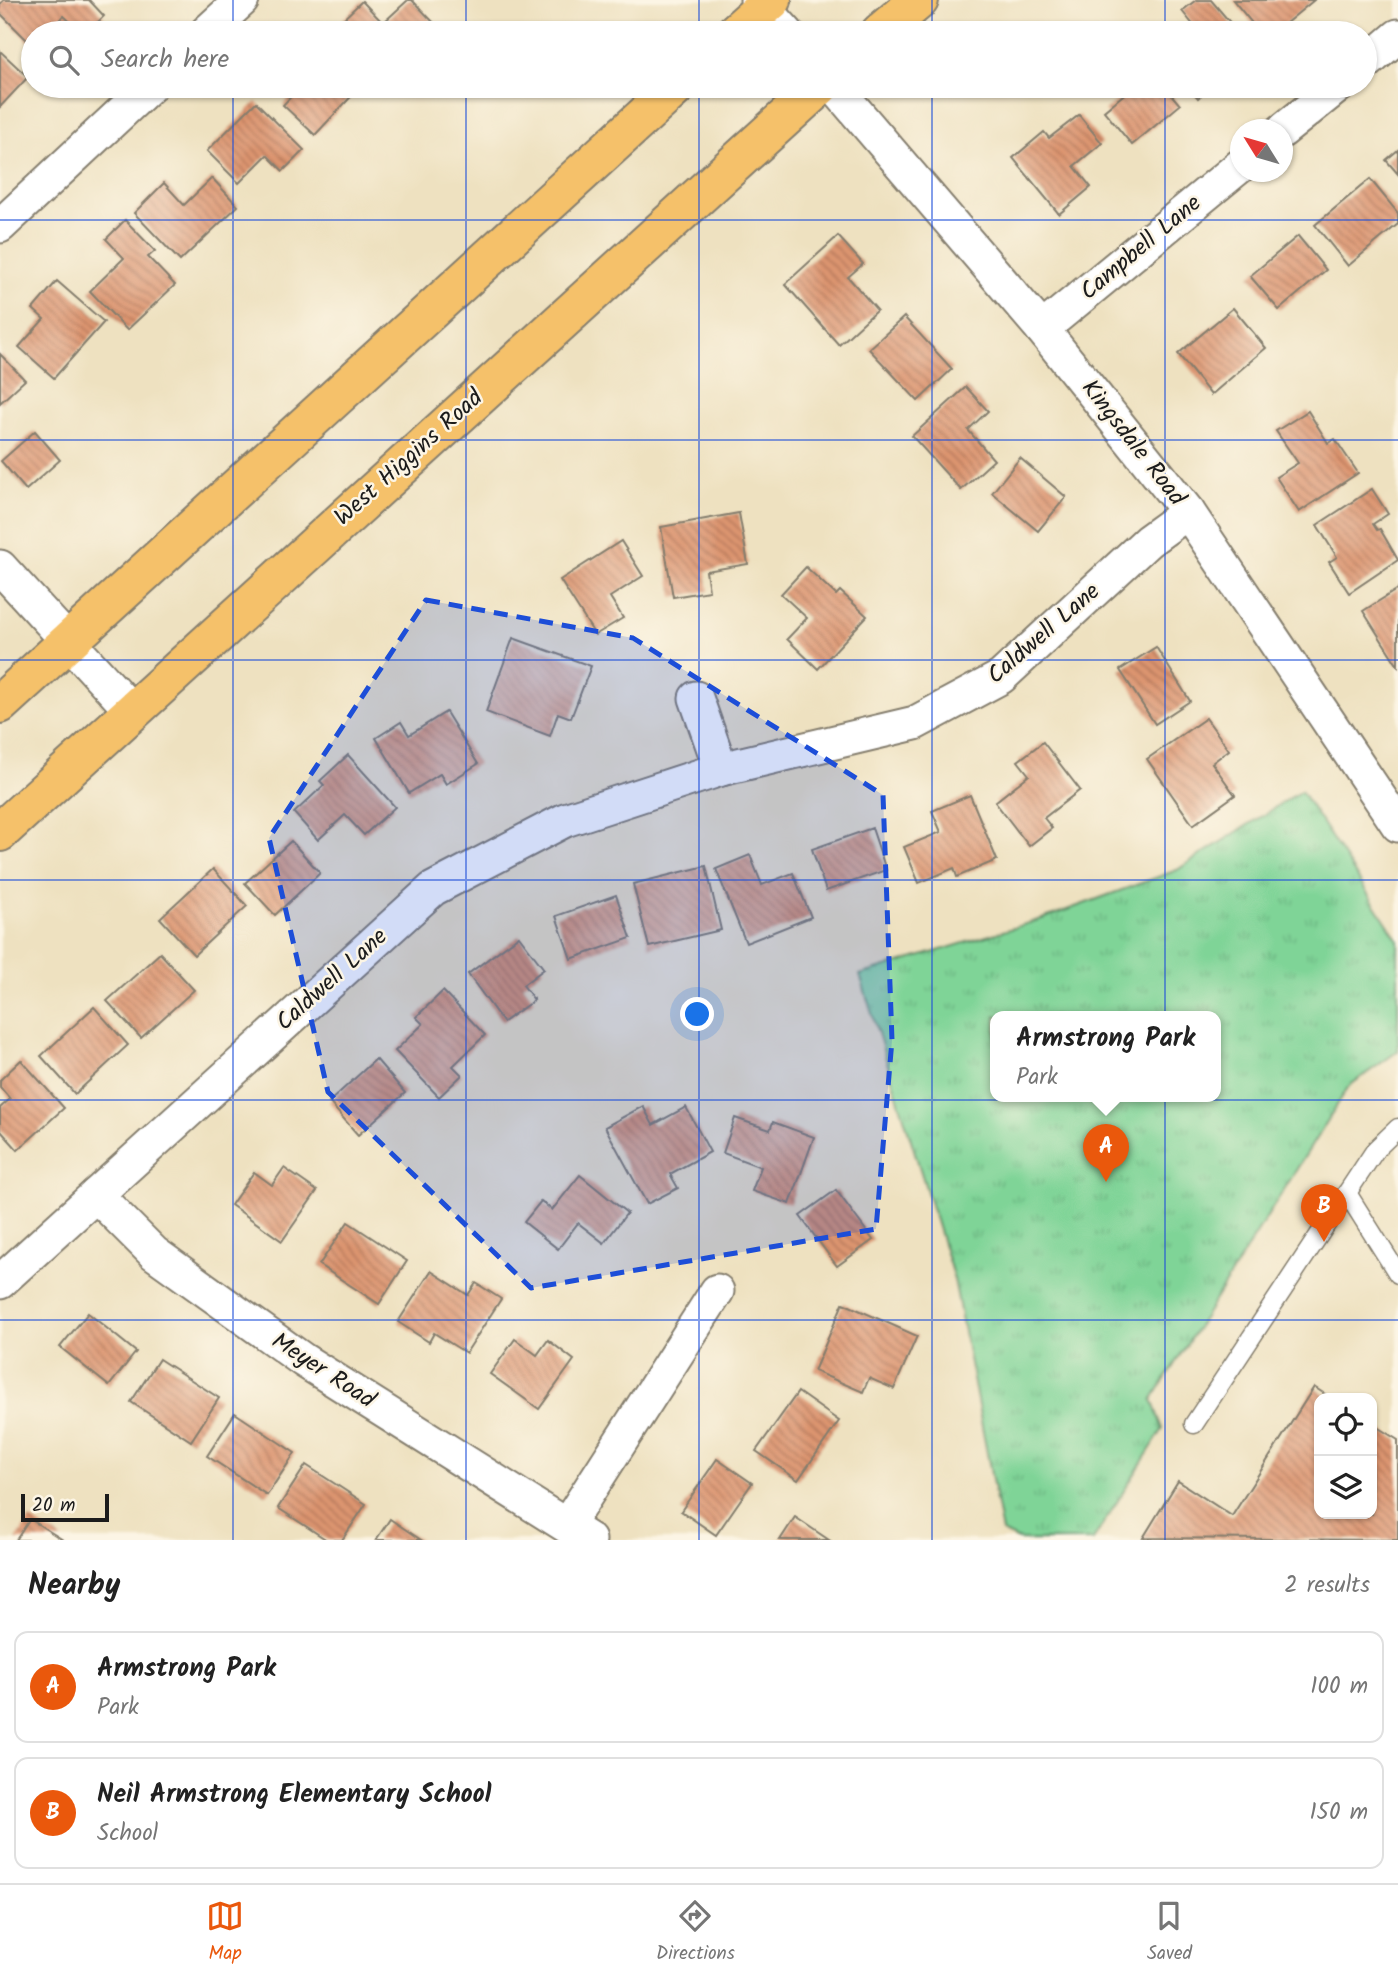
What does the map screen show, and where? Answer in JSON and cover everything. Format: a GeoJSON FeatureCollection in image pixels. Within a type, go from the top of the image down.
{"type":"FeatureCollection","features":[{"type":"Feature","properties":{"kind":"main road"},"geometry":{"type":"LineString","coordinates":[[894,21],[919,0]]}},
{"type":"Feature","properties":{"kind":"main road"},"geometry":{"type":"LineString","coordinates":[[753,21],[770,10]]}},
{"type":"Feature","properties":{"kind":"main road"},"geometry":{"type":"LineString","coordinates":[[0,704],[664,98]]}},
{"type":"Feature","properties":{"kind":"main road","name":"West Higgins Road"},"geometry":{"type":"LineString","coordinates":[[0,832],[807,98]]}},
{"type":"Feature","properties":{"kind":"street"},"geometry":{"type":"LineString","coordinates":[[219,21],[242,0]]}},
{"type":"Feature","properties":{"kind":"street"},"geometry":{"type":"LineString","coordinates":[[1377,54],[1398,36]]}},
{"type":"Feature","properties":{"kind":"street"},"geometry":{"type":"LineString","coordinates":[[0,226],[137,98]]}},
{"type":"Feature","properties":{"kind":"street","name":"Kingsdale Road"},"geometry":{"type":"LineString","coordinates":[[844,98],[1042,329],[1188,512],[1398,825]]}},
{"type":"Feature","properties":{"kind":"street"},"geometry":{"type":"LineString","coordinates":[[1293,123],[1323,98]]}},
{"type":"Feature","properties":{"kind":"street","name":"Campbell Lane"},"geometry":{"type":"LineString","coordinates":[[1042,329],[1230,175]]}},
{"type":"Feature","properties":{"kind":"street","name":"Caldwell Lane"},"geometry":{"type":"LineString","coordinates":[[0,1282],[433,889],[565,820],[721,769],[915,723],[1001,677],[1149,541],[1188,512]]}},
{"type":"Feature","properties":{"kind":"street"},"geometry":{"type":"LineString","coordinates":[[0,567],[131,710]]}},
{"type":"Feature","properties":{"kind":"street"},"geometry":{"type":"LineString","coordinates":[[696,698],[721,769]]}},
{"type":"Feature","properties":{"kind":"street","name":"Meyer Road"},"geometry":{"type":"LineString","coordinates":[[96,1195],[153,1253],[303,1360],[578,1533],[717,1291]]}},
{"type":"Feature","properties":{"kind":"lane"},"geometry":{"type":"LineString","coordinates":[[1194,1424],[1376,1149],[1398,1128]]}},
{"type":"Feature","properties":{"kind":"lane"},"geometry":{"type":"LineString","coordinates":[[1347,1193],[1398,1274]]}},
{"type":"Feature","properties":{"kind":"highlighted area"},"geometry":{"type":"Polygon","coordinates":[[[426,600],[633,638],[883,795],[892,1040],[876,1229],[531,1288],[328,1092],[269,838],[426,600]]]}},
{"type":"Feature","properties":{"kind":"green space"},"geometry":{"type":"Polygon","coordinates":[[[1301,791],[1398,940],[1398,1051],[1349,1086],[1152,1400],[1163,1429],[1093,1540],[1019,1540],[1002,1532],[954,1279],[860,975],[1045,918],[1177,870],[1301,791]]]}},
{"type":"Feature","properties":{"kind":"building"},"geometry":{"type":"Polygon","coordinates":[[[4,0],[89,0],[104,16],[99,21],[69,21],[64,16],[59,21],[21,21],[21,34],[0,13],[0,4],[4,0]]]}},
{"type":"Feature","properties":{"kind":"building"},"geometry":{"type":"Polygon","coordinates":[[[408,0],[412,0],[432,21],[385,21],[408,0]]]}},
{"type":"Feature","properties":{"kind":"building"},"geometry":{"type":"Polygon","coordinates":[[[1196,0],[1211,0],[1229,21],[1190,21],[1182,11],[1196,0]]]}},
{"type":"Feature","properties":{"kind":"building"},"geometry":{"type":"Polygon","coordinates":[[[1233,0],[1314,0],[1289,21],[1250,21],[1233,0]]]}},
{"type":"Feature","properties":{"kind":"building"},"geometry":{"type":"Polygon","coordinates":[[[362,1],[381,21],[341,21],[362,1]]]}},
{"type":"Feature","properties":{"kind":"building"},"geometry":{"type":"Polygon","coordinates":[[[0,51],[21,70],[21,84],[0,107],[0,51]]]}},
{"type":"Feature","properties":{"kind":"building"},"geometry":{"type":"Polygon","coordinates":[[[290,98],[350,98],[315,135],[283,105],[290,98]]]}},
{"type":"Feature","properties":{"kind":"building"},"geometry":{"type":"Polygon","coordinates":[[[1120,98],[1174,98],[1180,105],[1132,145],[1104,111],[1120,98]]]}},
{"type":"Feature","properties":{"kind":"building"},"geometry":{"type":"Polygon","coordinates":[[[256,102],[304,150],[283,171],[267,155],[239,183],[207,151],[256,102]]]}},
{"type":"Feature","properties":{"kind":"building"},"geometry":{"type":"Polygon","coordinates":[[[1079,115],[1102,143],[1074,166],[1091,187],[1059,214],[1013,158],[1044,132],[1049,138],[1079,115]]]}},
{"type":"Feature","properties":{"kind":"building"},"geometry":{"type":"Polygon","coordinates":[[[1398,150],[1398,174],[1386,160],[1398,150]]]}},
{"type":"Feature","properties":{"kind":"building"},"geometry":{"type":"Polygon","coordinates":[[[212,178],[238,206],[180,261],[134,213],[164,183],[184,205],[212,178]]]}},
{"type":"Feature","properties":{"kind":"building"},"geometry":{"type":"Polygon","coordinates":[[[1370,179],[1398,213],[1398,224],[1348,266],[1315,225],[1370,179]]]}},
{"type":"Feature","properties":{"kind":"building"},"geometry":{"type":"Polygon","coordinates":[[[125,220],[155,251],[148,257],[175,285],[127,330],[90,291],[124,258],[106,239],[125,220]]]}},
{"type":"Feature","properties":{"kind":"building"},"geometry":{"type":"Polygon","coordinates":[[[838,236],[863,264],[848,277],[877,310],[839,345],[785,284],[838,236]]]}},
{"type":"Feature","properties":{"kind":"building"},"geometry":{"type":"Polygon","coordinates":[[[1298,236],[1326,270],[1279,310],[1250,276],[1298,236]]]}},
{"type":"Feature","properties":{"kind":"building"},"geometry":{"type":"Polygon","coordinates":[[[57,281],[104,322],[54,378],[19,347],[44,319],[33,309],[57,281]]]}},
{"type":"Feature","properties":{"kind":"building"},"geometry":{"type":"Polygon","coordinates":[[[1233,308],[1266,348],[1211,395],[1178,354],[1233,308]]]}},
{"type":"Feature","properties":{"kind":"building"},"geometry":{"type":"Polygon","coordinates":[[[904,317],[952,369],[918,401],[869,349],[904,317]]]}},
{"type":"Feature","properties":{"kind":"building"},"geometry":{"type":"Polygon","coordinates":[[[0,354],[25,380],[0,403],[0,354]]]}},
{"type":"Feature","properties":{"kind":"building"},"geometry":{"type":"Polygon","coordinates":[[[966,387],[988,411],[968,430],[994,460],[961,490],[912,436],[966,387]]]}},
{"type":"Feature","properties":{"kind":"building"},"geometry":{"type":"Polygon","coordinates":[[[1308,411],[1328,443],[1335,439],[1358,473],[1299,512],[1276,477],[1298,463],[1276,431],[1308,411]]]}},
{"type":"Feature","properties":{"kind":"building"},"geometry":{"type":"Polygon","coordinates":[[[35,431],[60,460],[26,490],[1,461],[35,431]]]}},
{"type":"Feature","properties":{"kind":"building"},"geometry":{"type":"Polygon","coordinates":[[[1020,458],[1066,497],[1038,531],[992,493],[1020,458]]]}},
{"type":"Feature","properties":{"kind":"building"},"geometry":{"type":"Polygon","coordinates":[[[1372,489],[1388,514],[1373,524],[1377,530],[1380,529],[1398,560],[1349,593],[1329,562],[1337,557],[1317,525],[1372,489]]]}},
{"type":"Feature","properties":{"kind":"building"},"geometry":{"type":"Polygon","coordinates":[[[739,513],[748,564],[706,571],[709,591],[673,597],[661,527],[739,513]]]}},
{"type":"Feature","properties":{"kind":"building"},"geometry":{"type":"Polygon","coordinates":[[[621,541],[643,576],[610,597],[623,618],[595,635],[560,580],[621,541]]]}},
{"type":"Feature","properties":{"kind":"building"},"geometry":{"type":"Polygon","coordinates":[[[806,567],[836,595],[840,591],[867,616],[818,669],[787,639],[807,618],[781,594],[806,567]]]}},
{"type":"Feature","properties":{"kind":"building"},"geometry":{"type":"Polygon","coordinates":[[[1398,589],[1398,666],[1363,611],[1398,589]]]}},
{"type":"Feature","properties":{"kind":"building"},"geometry":{"type":"Polygon","coordinates":[[[513,638],[591,666],[571,718],[558,713],[550,736],[486,712],[513,638]]]}},
{"type":"Feature","properties":{"kind":"building"},"geometry":{"type":"Polygon","coordinates":[[[1156,647],[1190,701],[1155,724],[1120,670],[1156,647]]]}},
{"type":"Feature","properties":{"kind":"building"},"geometry":{"type":"Polygon","coordinates":[[[446,712],[478,764],[446,784],[440,774],[409,793],[376,738],[401,722],[409,735],[446,712]]]}},
{"type":"Feature","properties":{"kind":"building"},"geometry":{"type":"Polygon","coordinates":[[[1206,718],[1229,750],[1212,763],[1235,795],[1193,825],[1147,759],[1206,718]]]}},
{"type":"Feature","properties":{"kind":"building"},"geometry":{"type":"Polygon","coordinates":[[[1043,742],[1080,790],[1044,818],[1052,828],[1029,846],[995,802],[1029,775],[1018,761],[1043,742]]]}},
{"type":"Feature","properties":{"kind":"building"},"geometry":{"type":"Polygon","coordinates":[[[348,755],[395,807],[364,835],[345,815],[318,840],[294,813],[324,785],[320,781],[348,755]]]}},
{"type":"Feature","properties":{"kind":"building"},"geometry":{"type":"Polygon","coordinates":[[[970,795],[997,860],[957,877],[954,868],[919,883],[904,847],[941,832],[932,811],[970,795]]]}},
{"type":"Feature","properties":{"kind":"building"},"geometry":{"type":"Polygon","coordinates":[[[872,828],[886,870],[826,891],[812,849],[872,828]]]}},
{"type":"Feature","properties":{"kind":"building"},"geometry":{"type":"Polygon","coordinates":[[[291,841],[320,873],[275,915],[245,883],[291,841]]]}},
{"type":"Feature","properties":{"kind":"building"},"geometry":{"type":"Polygon","coordinates":[[[750,855],[762,885],[793,873],[811,917],[746,943],[716,869],[750,855]]]}},
{"type":"Feature","properties":{"kind":"building"},"geometry":{"type":"Polygon","coordinates":[[[706,866],[721,930],[649,947],[633,884],[706,866]]]}},
{"type":"Feature","properties":{"kind":"building"},"geometry":{"type":"Polygon","coordinates":[[[213,869],[247,906],[194,955],[160,918],[213,869]]]}},
{"type":"Feature","properties":{"kind":"building"},"geometry":{"type":"Polygon","coordinates":[[[616,895],[631,938],[571,959],[556,916],[616,895]]]}},
{"type":"Feature","properties":{"kind":"building"},"geometry":{"type":"Polygon","coordinates":[[[519,936],[544,969],[523,985],[534,1000],[503,1022],[468,974],[519,936]]]}},
{"type":"Feature","properties":{"kind":"building"},"geometry":{"type":"Polygon","coordinates":[[[160,953],[194,990],[141,1038],[107,1001],[160,953]]]}},
{"type":"Feature","properties":{"kind":"building"},"geometry":{"type":"Polygon","coordinates":[[[443,991],[485,1035],[453,1066],[462,1075],[439,1097],[395,1051],[423,1024],[416,1017],[443,991]]]}},
{"type":"Feature","properties":{"kind":"building"},"geometry":{"type":"Polygon","coordinates":[[[94,1007],[128,1045],[75,1094],[41,1056],[94,1007]]]}},
{"type":"Feature","properties":{"kind":"building"},"geometry":{"type":"Polygon","coordinates":[[[376,1059],[405,1093],[358,1135],[329,1102],[376,1059]]]}},
{"type":"Feature","properties":{"kind":"building"},"geometry":{"type":"Polygon","coordinates":[[[21,1060],[64,1108],[18,1150],[0,1130],[0,1108],[10,1099],[0,1087],[0,1080],[21,1060]]]}},
{"type":"Feature","properties":{"kind":"building"},"geometry":{"type":"Polygon","coordinates":[[[643,1106],[653,1125],[686,1107],[710,1152],[670,1174],[678,1188],[647,1204],[605,1127],[643,1106]]]}},
{"type":"Feature","properties":{"kind":"building"},"geometry":{"type":"Polygon","coordinates":[[[735,1118],[770,1130],[773,1122],[814,1137],[790,1204],[752,1191],[761,1167],[723,1153],[735,1118]]]}},
{"type":"Feature","properties":{"kind":"building"},"geometry":{"type":"Polygon","coordinates":[[[284,1168],[317,1191],[282,1241],[231,1205],[254,1172],[272,1185],[284,1168]]]}},
{"type":"Feature","properties":{"kind":"building"},"geometry":{"type":"Polygon","coordinates":[[[580,1175],[627,1213],[604,1243],[578,1223],[558,1249],[524,1222],[541,1201],[552,1210],[580,1175]]]}},
{"type":"Feature","properties":{"kind":"building"},"geometry":{"type":"Polygon","coordinates":[[[836,1190],[873,1240],[837,1266],[800,1216],[836,1190]]]}},
{"type":"Feature","properties":{"kind":"building"},"geometry":{"type":"Polygon","coordinates":[[[348,1222],[407,1261],[379,1304],[319,1265],[348,1222]]]}},
{"type":"Feature","properties":{"kind":"building"},"geometry":{"type":"Polygon","coordinates":[[[431,1271],[468,1295],[476,1283],[501,1299],[466,1353],[434,1333],[429,1342],[398,1322],[431,1271]]]}},
{"type":"Feature","properties":{"kind":"building"},"geometry":{"type":"Polygon","coordinates":[[[843,1303],[917,1336],[894,1389],[869,1378],[863,1392],[814,1371],[843,1303]]]}},
{"type":"Feature","properties":{"kind":"building"},"geometry":{"type":"Polygon","coordinates":[[[88,1313],[136,1352],[109,1386],[60,1347],[88,1313]]]}},
{"type":"Feature","properties":{"kind":"building"},"geometry":{"type":"Polygon","coordinates":[[[515,1339],[537,1355],[548,1340],[574,1360],[539,1409],[490,1374],[515,1339]]]}},
{"type":"Feature","properties":{"kind":"building"},"geometry":{"type":"Polygon","coordinates":[[[159,1359],[219,1398],[191,1441],[131,1402],[159,1359]]]}},
{"type":"Feature","properties":{"kind":"building"},"geometry":{"type":"Polygon","coordinates":[[[1314,1387],[1323,1393],[1314,1393],[1314,1519],[1377,1519],[1377,1427],[1398,1440],[1398,1540],[1143,1538],[1178,1481],[1232,1516],[1314,1387]]]}},
{"type":"Feature","properties":{"kind":"building"},"geometry":{"type":"Polygon","coordinates":[[[798,1392],[839,1421],[798,1480],[756,1451],[798,1392]]]}},
{"type":"Feature","properties":{"kind":"building"},"geometry":{"type":"Polygon","coordinates":[[[235,1413],[295,1453],[267,1495],[207,1456],[235,1413]]]}},
{"type":"Feature","properties":{"kind":"building"},"geometry":{"type":"Polygon","coordinates":[[[717,1459],[752,1483],[716,1535],[681,1511],[717,1459]]]}},
{"type":"Feature","properties":{"kind":"building"},"geometry":{"type":"Polygon","coordinates":[[[306,1465],[366,1504],[342,1540],[327,1540],[278,1508],[306,1465]]]}},
{"type":"Feature","properties":{"kind":"building"},"geometry":{"type":"Polygon","coordinates":[[[795,1517],[829,1540],[780,1540],[795,1517]]]}},
{"type":"Feature","properties":{"kind":"building"},"geometry":{"type":"Polygon","coordinates":[[[30,1519],[63,1540],[16,1540],[30,1519]]]}},
{"type":"Feature","properties":{"kind":"building"},"geometry":{"type":"Polygon","coordinates":[[[390,1519],[421,1540],[376,1540],[390,1519]]]}},
{"type":"Feature","properties":{"kind":"place","name":"Armstrong Park"},"geometry":{"type":"Point","coordinates":[1106,1182]}},
{"type":"Feature","properties":{"kind":"place","name":"Neil Armstrong Elementary School"},"geometry":{"type":"Point","coordinates":[1324,1242]}}]}
